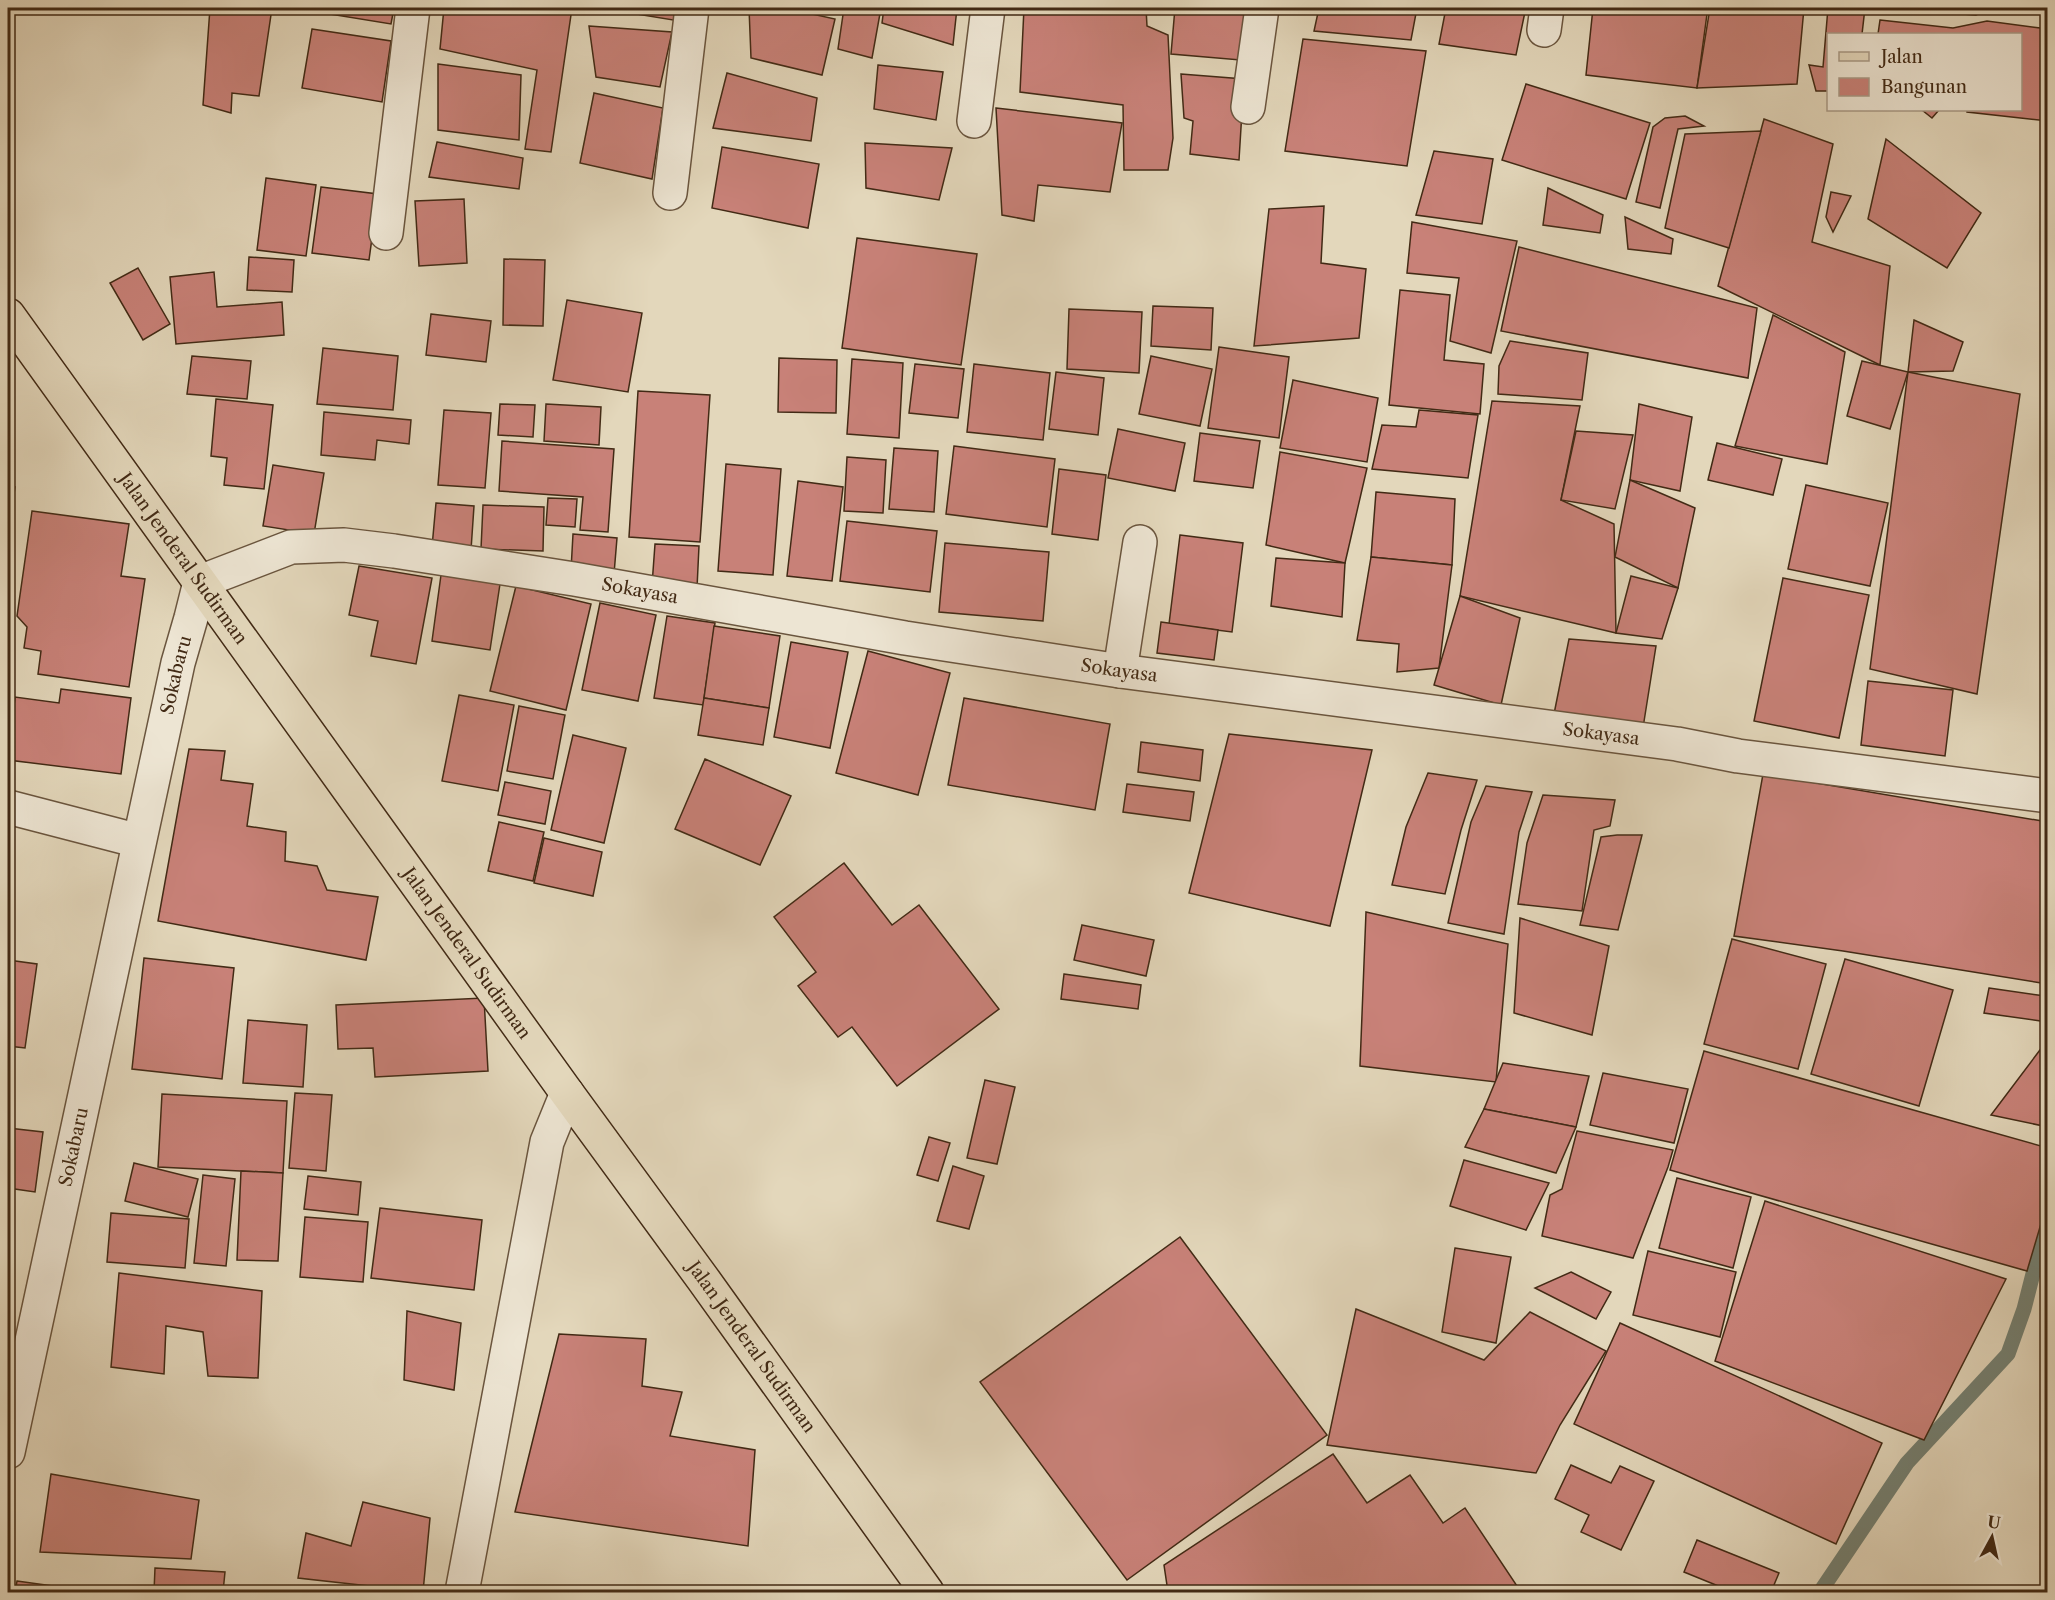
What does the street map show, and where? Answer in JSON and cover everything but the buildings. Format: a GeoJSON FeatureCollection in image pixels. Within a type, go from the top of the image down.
{"type":"FeatureCollection","features":[{"type":"Feature","properties":{"kind":"main road","name":"Jalan Jenderal Sudirman"},"geometry":{"type":"LineString","coordinates":[[8,315],[927,1593]]}},
{"type":"Feature","properties":{"kind":"street"},"geometry":{"type":"LineString","coordinates":[[386,233],[413,8]]}},
{"type":"Feature","properties":{"kind":"street"},"geometry":{"type":"LineString","coordinates":[[670,193],[692,8]]}},
{"type":"Feature","properties":{"kind":"street"},"geometry":{"type":"LineString","coordinates":[[974,121],[988,8]]}},
{"type":"Feature","properties":{"kind":"street"},"geometry":{"type":"LineString","coordinates":[[1248,107],[1262,8]]}},
{"type":"Feature","properties":{"kind":"street"},"geometry":{"type":"LineString","coordinates":[[1120,671],[1140,542]]}},
{"type":"Feature","properties":{"kind":"street","name":"Sokayasa"},"geometry":{"type":"LineString","coordinates":[[200,582],[291,547],[344,545],[574,579],[905,638],[1120,671],[2048,796]]}},
{"type":"Feature","properties":{"kind":"street","name":"Sokabaru"},"geometry":{"type":"LineString","coordinates":[[8,1452],[178,663],[200,582]]}},
{"type":"Feature","properties":{"kind":"street"},"geometry":{"type":"LineString","coordinates":[[8,807],[139,841]]}},
{"type":"Feature","properties":{"kind":"street"},"geometry":{"type":"LineString","coordinates":[[462,1593],[539,1180],[547,1142],[567,1093]]}},
{"type":"Feature","properties":{"kind":"waterway"},"geometry":{"type":"LineString","coordinates":[[1820,1592],[1907,1463],[2008,1354],[2024,1309],[2048,1215]]}}]}
